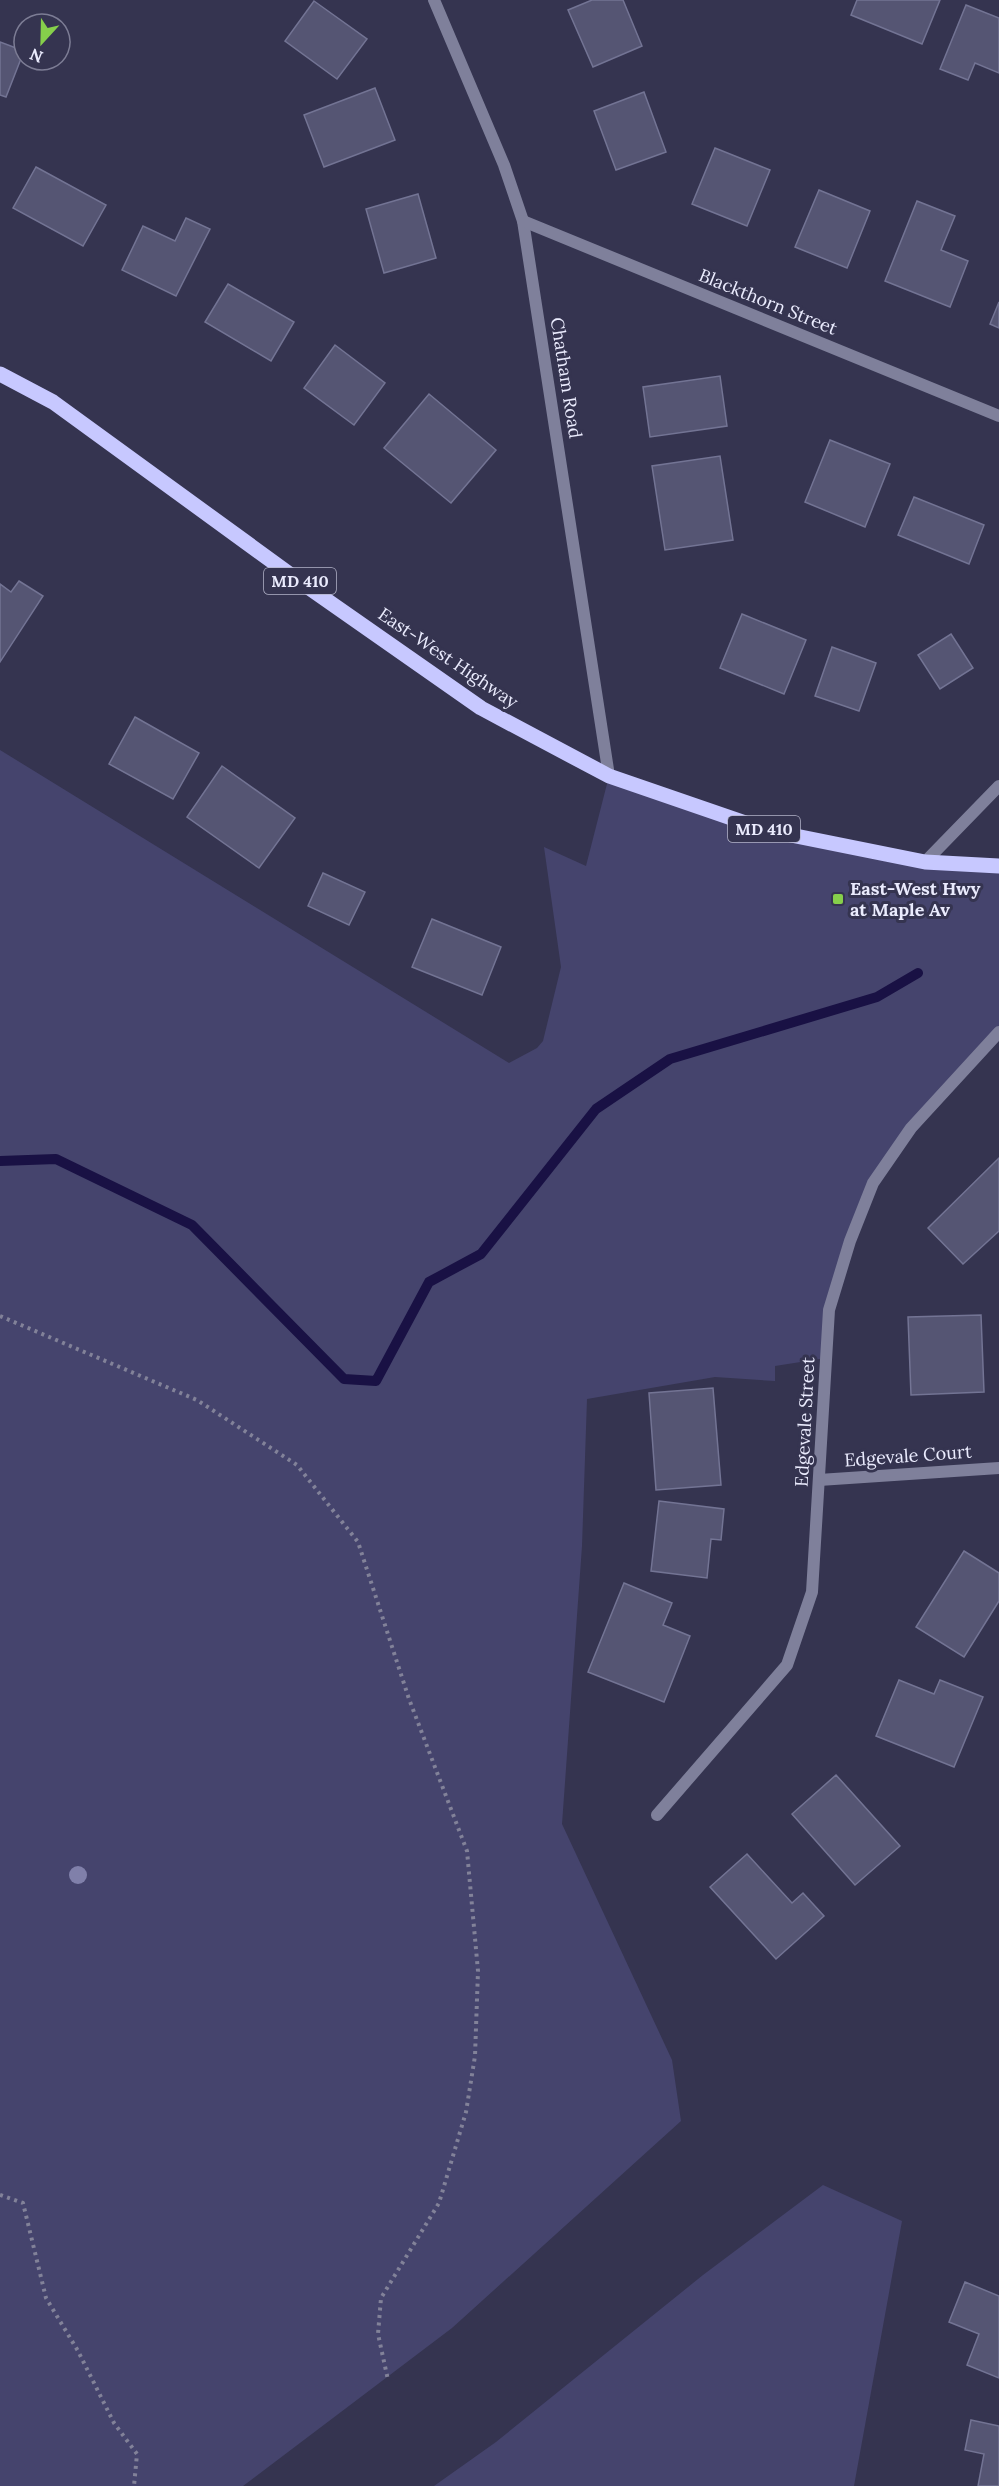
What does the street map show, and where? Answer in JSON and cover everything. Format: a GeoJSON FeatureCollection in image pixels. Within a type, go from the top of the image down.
{"type":"FeatureCollection","features":[{"type":"Feature","properties":{"kind":"main road","name":"East-West Highway"},"geometry":{"type":"LineString","coordinates":[[0,374],[53,402],[295,578],[481,708],[609,776],[766,830],[925,862],[999,866]]}},
{"type":"Feature","properties":{"kind":"street","name":"Chatham Road"},"geometry":{"type":"LineString","coordinates":[[434,0],[504,165],[523,221],[609,776]]}},
{"type":"Feature","properties":{"kind":"street","name":"Blackthorn Street"},"geometry":{"type":"LineString","coordinates":[[523,221],[999,416]]}},
{"type":"Feature","properties":{"kind":"street"},"geometry":{"type":"LineString","coordinates":[[925,862],[999,786]]}},
{"type":"Feature","properties":{"kind":"street","name":"Edgevale Street"},"geometry":{"type":"LineString","coordinates":[[657,1815],[788,1665],[812,1592],[830,1310],[854,1231],[873,1183],[911,1128],[999,1032]]}},
{"type":"Feature","properties":{"kind":"street","name":"Edgevale Court"},"geometry":{"type":"LineString","coordinates":[[819,1480],[999,1468]]}},
{"type":"Feature","properties":{"kind":"path"},"geometry":{"type":"LineString","coordinates":[[0,1316],[197,1400],[297,1465],[358,1542],[409,1699],[467,1851],[478,1971],[475,2056],[466,2112],[439,2203],[381,2298],[378,2334],[388,2380]]}},
{"type":"Feature","properties":{"kind":"path"},"geometry":{"type":"LineString","coordinates":[[0,2195],[23,2203],[45,2298],[78,2351],[114,2423],[137,2454],[134,2486]]}},
{"type":"Feature","properties":{"kind":"shaded area"},"geometry":{"type":"Polygon","coordinates":[[[0,750],[509,1063],[537,1048],[543,1041],[561,967],[544,847],[586,866],[609,776],[766,830],[999,866],[999,1032],[873,1183],[829,1310],[826,1358],[775,1366],[775,1381],[715,1377],[587,1399],[582,1546],[562,1824],[672,2060],[681,2121],[452,2328],[243,2486],[0,2486],[0,750]]]}},
{"type":"Feature","properties":{"kind":"shaded area"},"geometry":{"type":"Polygon","coordinates":[[[823,2185],[902,2221],[854,2486],[434,2486],[496,2442],[703,2275],[823,2185]]]}},
{"type":"Feature","properties":{"kind":"building"},"geometry":{"type":"Polygon","coordinates":[[[592,0],[623,0],[642,46],[593,67],[568,10],[592,0]]]}},
{"type":"Feature","properties":{"kind":"building"},"geometry":{"type":"Polygon","coordinates":[[[857,0],[940,0],[922,44],[851,15],[857,0]]]}},
{"type":"Feature","properties":{"kind":"building"},"geometry":{"type":"Polygon","coordinates":[[[314,1],[367,39],[337,79],[285,41],[314,1]]]}},
{"type":"Feature","properties":{"kind":"building"},"geometry":{"type":"Polygon","coordinates":[[[966,5],[999,18],[999,73],[975,63],[968,80],[940,69],[966,5]]]}},
{"type":"Feature","properties":{"kind":"building"},"geometry":{"type":"Polygon","coordinates":[[[0,42],[12,46],[12,72],[16,72],[6,97],[0,95],[0,42]]]}},
{"type":"Feature","properties":{"kind":"building"},"geometry":{"type":"Polygon","coordinates":[[[375,88],[395,140],[324,167],[304,115],[375,88]]]}},
{"type":"Feature","properties":{"kind":"building"},"geometry":{"type":"Polygon","coordinates":[[[644,92],[666,152],[616,170],[594,111],[644,92]]]}},
{"type":"Feature","properties":{"kind":"building"},"geometry":{"type":"Polygon","coordinates":[[[715,148],[770,170],[747,226],[692,204],[715,148]]]}},
{"type":"Feature","properties":{"kind":"building"},"geometry":{"type":"Polygon","coordinates":[[[36,167],[106,205],[83,246],[13,208],[36,167]]]}},
{"type":"Feature","properties":{"kind":"building"},"geometry":{"type":"Polygon","coordinates":[[[819,190],[870,211],[847,268],[795,247],[819,190]]]}},
{"type":"Feature","properties":{"kind":"building"},"geometry":{"type":"Polygon","coordinates":[[[418,194],[436,258],[384,273],[366,209],[418,194]]]}},
{"type":"Feature","properties":{"kind":"building"},"geometry":{"type":"Polygon","coordinates":[[[917,201],[955,216],[941,250],[968,261],[950,307],[885,281],[917,201]]]}},
{"type":"Feature","properties":{"kind":"building"},"geometry":{"type":"Polygon","coordinates":[[[186,218],[210,229],[176,296],[122,270],[143,226],[175,241],[186,218]]]}},
{"type":"Feature","properties":{"kind":"building"},"geometry":{"type":"Polygon","coordinates":[[[228,284],[294,322],[271,361],[205,322],[228,284]]]}},
{"type":"Feature","properties":{"kind":"building"},"geometry":{"type":"Polygon","coordinates":[[[999,302],[999,328],[990,324],[999,302]]]}},
{"type":"Feature","properties":{"kind":"building"},"geometry":{"type":"Polygon","coordinates":[[[335,345],[385,383],[354,425],[304,388],[335,345]]]}},
{"type":"Feature","properties":{"kind":"building"},"geometry":{"type":"Polygon","coordinates":[[[720,376],[727,426],[650,437],[643,387],[720,376]]]}},
{"type":"Feature","properties":{"kind":"building"},"geometry":{"type":"Polygon","coordinates":[[[429,394],[496,450],[451,503],[384,448],[429,394]]]}},
{"type":"Feature","properties":{"kind":"building"},"geometry":{"type":"Polygon","coordinates":[[[830,440],[890,464],[865,527],[805,502],[830,440]]]}},
{"type":"Feature","properties":{"kind":"building"},"geometry":{"type":"Polygon","coordinates":[[[720,456],[733,540],[665,550],[652,466],[720,456]]]}},
{"type":"Feature","properties":{"kind":"building"},"geometry":{"type":"Polygon","coordinates":[[[914,497],[984,525],[969,564],[898,535],[914,497]]]}},
{"type":"Feature","properties":{"kind":"building"},"geometry":{"type":"Polygon","coordinates":[[[19,581],[43,596],[0,662],[0,584],[11,592],[19,581]]]}},
{"type":"Feature","properties":{"kind":"building"},"geometry":{"type":"Polygon","coordinates":[[[742,614],[806,640],[784,694],[720,668],[742,614]]]}},
{"type":"Feature","properties":{"kind":"building"},"geometry":{"type":"Polygon","coordinates":[[[951,634],[973,668],[940,689],[918,655],[951,634]]]}},
{"type":"Feature","properties":{"kind":"building"},"geometry":{"type":"Polygon","coordinates":[[[832,647],[876,663],[859,711],[815,696],[832,647]]]}},
{"type":"Feature","properties":{"kind":"building"},"geometry":{"type":"Polygon","coordinates":[[[135,717],[199,753],[173,799],[109,764],[135,717]]]}},
{"type":"Feature","properties":{"kind":"building"},"geometry":{"type":"Polygon","coordinates":[[[222,766],[295,818],[259,868],[187,817],[222,766]]]}},
{"type":"Feature","properties":{"kind":"building"},"geometry":{"type":"Polygon","coordinates":[[[323,873],[365,892],[349,925],[308,906],[323,873]]]}},
{"type":"Feature","properties":{"kind":"building"},"geometry":{"type":"Polygon","coordinates":[[[432,919],[501,947],[482,995],[412,967],[432,919]]]}},
{"type":"Feature","properties":{"kind":"building"},"geometry":{"type":"Polygon","coordinates":[[[999,1158],[999,1231],[963,1264],[928,1228],[999,1158]]]}},
{"type":"Feature","properties":{"kind":"building"},"geometry":{"type":"Polygon","coordinates":[[[981,1315],[984,1392],[911,1395],[908,1317],[981,1315]]]}},
{"type":"Feature","properties":{"kind":"building"},"geometry":{"type":"Polygon","coordinates":[[[713,1388],[721,1485],[656,1490],[649,1393],[713,1388]]]}},
{"type":"Feature","properties":{"kind":"building"},"geometry":{"type":"Polygon","coordinates":[[[659,1501],[724,1509],[721,1540],[711,1539],[707,1578],[651,1571],[659,1501]]]}},
{"type":"Feature","properties":{"kind":"building"},"geometry":{"type":"Polygon","coordinates":[[[964,1551],[999,1573],[999,1601],[964,1657],[916,1627],[964,1551]]]}},
{"type":"Feature","properties":{"kind":"building"},"geometry":{"type":"Polygon","coordinates":[[[624,1583],[672,1603],[663,1625],[690,1636],[664,1702],[588,1672],[624,1583]]]}},
{"type":"Feature","properties":{"kind":"building"},"geometry":{"type":"Polygon","coordinates":[[[899,1680],[934,1694],[940,1680],[983,1697],[954,1767],[876,1736],[899,1680]]]}},
{"type":"Feature","properties":{"kind":"building"},"geometry":{"type":"Polygon","coordinates":[[[836,1775],[900,1846],[855,1885],[792,1814],[836,1775]]]}},
{"type":"Feature","properties":{"kind":"building"},"geometry":{"type":"Polygon","coordinates":[[[747,1854],[792,1903],[803,1893],[824,1916],[776,1959],[710,1887],[747,1854]]]}},
{"type":"Feature","properties":{"kind":"building"},"geometry":{"type":"Polygon","coordinates":[[[965,2282],[999,2296],[999,2378],[967,2365],[979,2334],[949,2322],[965,2282]]]}},
{"type":"Feature","properties":{"kind":"building"},"geometry":{"type":"Polygon","coordinates":[[[971,2420],[999,2426],[999,2486],[978,2486],[984,2454],[965,2450],[971,2420]]]}},
{"type":"Feature","properties":{"kind":"waterway"},"geometry":{"type":"LineString","coordinates":[[0,1161],[56,1159],[192,1225],[344,1379],[376,1381],[429,1282],[481,1254],[596,1109],[670,1059],[877,997],[918,973]]}},
{"type":"Feature","properties":{"kind":"place","name":"East-West Hwy at Maple Av"},"geometry":{"type":"Point","coordinates":[838,899]}}]}
